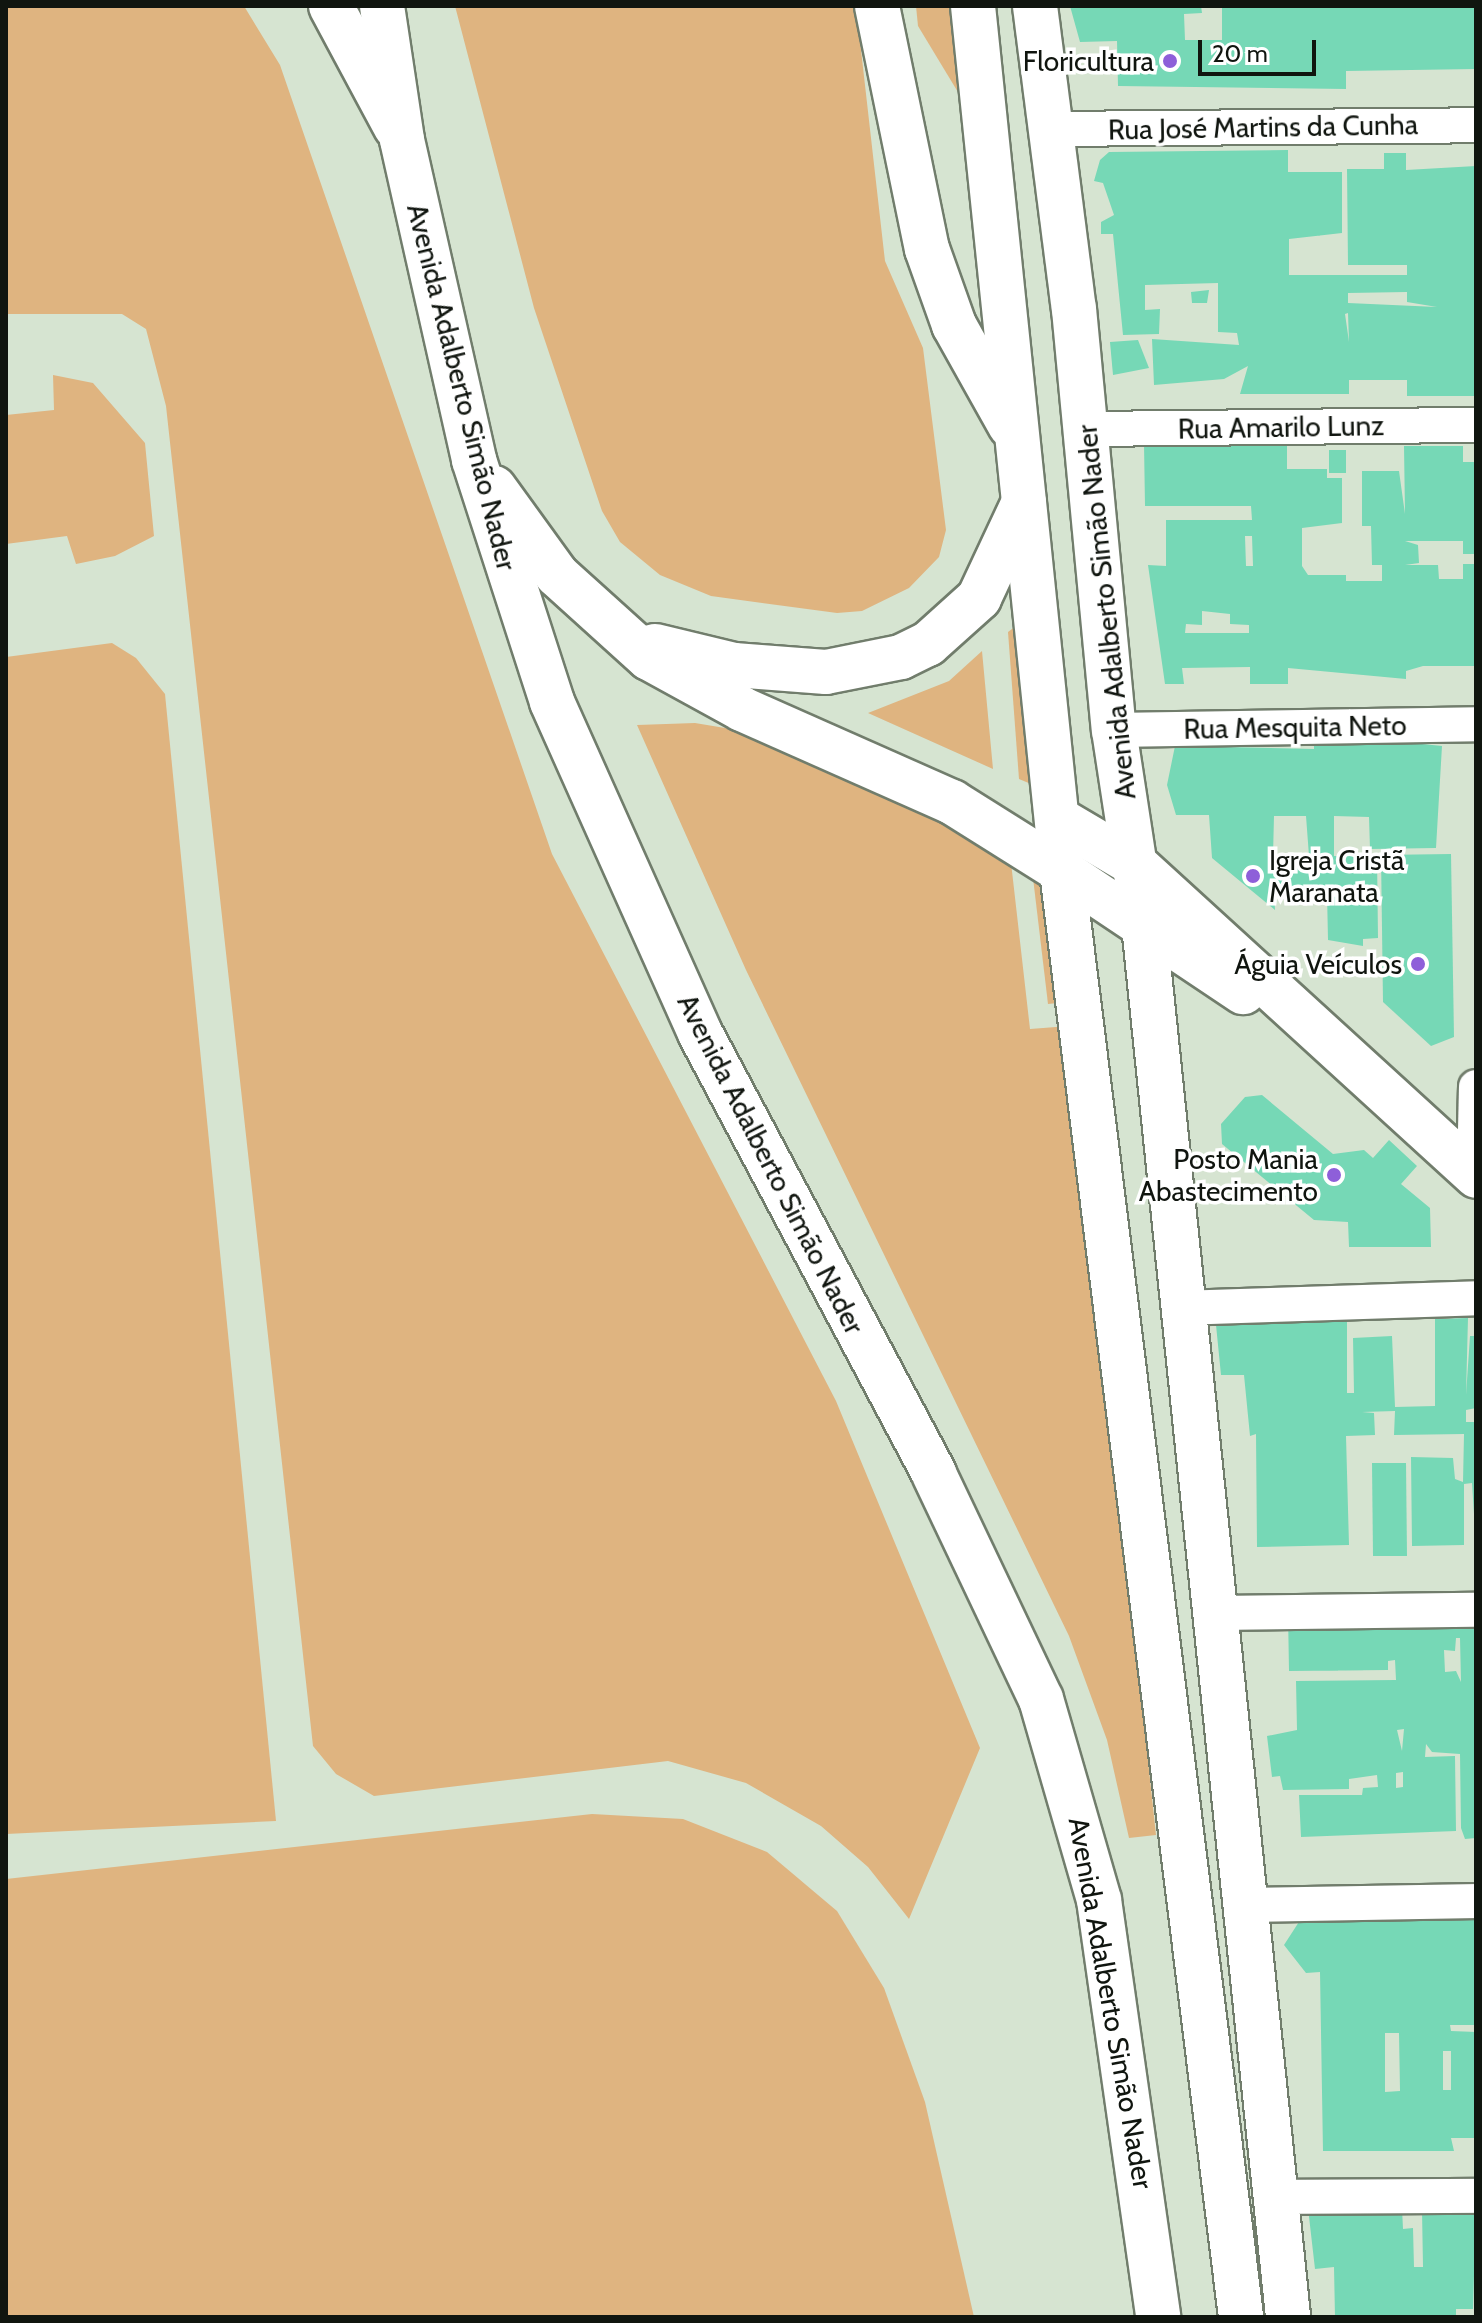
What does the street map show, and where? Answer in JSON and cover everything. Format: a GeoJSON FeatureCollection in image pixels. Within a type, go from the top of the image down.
{"type":"FeatureCollection","features":[{"type":"Feature","properties":{"kind":"main road"},"geometry":{"type":"LineString","coordinates":[[331,6],[402,140]]}},
{"type":"Feature","properties":{"kind":"main road","name":"Avenida Adalberto Simão Nader"},"geometry":{"type":"LineString","coordinates":[[382,6],[402,140],[474,460],[509,583],[603,830],[1041,1699],[1099,1900],[1158,2317]]}},
{"type":"Feature","properties":{"kind":"main road"},"geometry":{"type":"LineString","coordinates":[[877,6],[927,249],[954,325],[1019,441]]}},
{"type":"Feature","properties":{"kind":"main road"},"geometry":{"type":"LineString","coordinates":[[973,6],[1026,496],[1062,871],[1241,2317]]}},
{"type":"Feature","properties":{"kind":"main road","name":"Avenida Adalberto Simão Nader"},"geometry":{"type":"LineString","coordinates":[[1035,6],[1086,429],[1114,730],[1144,925],[1181,1308],[1249,1905],[1273,2197],[1288,2317]]}},
{"type":"Feature","properties":{"kind":"main road"},"geometry":{"type":"LineString","coordinates":[[474,460],[557,575],[621,638],[705,691],[965,809],[1144,925],[1377,1084]]}},
{"type":"Feature","properties":{"kind":"main road"},"geometry":{"type":"LineString","coordinates":[[621,638],[734,665],[811,671],[901,657],[928,644],[979,598],[1026,496]]}},
{"type":"Feature","properties":{"kind":"main road"},"geometry":{"type":"LineString","coordinates":[[1058,819],[1136,865],[1475,1175]]}},
{"type":"Feature","properties":{"kind":"street","name":"Rua José Martins da Cunha"},"geometry":{"type":"LineString","coordinates":[[1050,129],[1476,125]]}},
{"type":"Feature","properties":{"kind":"street","name":"Rua Amarilo Lunz"},"geometry":{"type":"LineString","coordinates":[[1086,429],[1476,425]]}},
{"type":"Feature","properties":{"kind":"street","name":"Rua Mesquita Neto"},"geometry":{"type":"LineString","coordinates":[[1114,730],[1476,724]]}},
{"type":"Feature","properties":{"kind":"street"},"geometry":{"type":"LineString","coordinates":[[1475,1175],[1476,1087]]}},
{"type":"Feature","properties":{"kind":"street"},"geometry":{"type":"LineString","coordinates":[[1181,1308],[1476,1298]]}},
{"type":"Feature","properties":{"kind":"street"},"geometry":{"type":"LineString","coordinates":[[1214,1613],[1476,1610]]}},
{"type":"Feature","properties":{"kind":"street"},"geometry":{"type":"LineString","coordinates":[[1249,1905],[1476,1901]]}},
{"type":"Feature","properties":{"kind":"street"},"geometry":{"type":"LineString","coordinates":[[1273,2197],[1476,2196]]}},
{"type":"Feature","properties":{"kind":"shaded area"},"geometry":{"type":"Polygon","coordinates":[[[6,6],[244,6],[280,65],[552,854],[836,1401],[980,1748],[909,1919],[868,1867],[821,1826],[746,1783],[668,1761],[374,1796],[336,1774],[313,1746],[166,406],[146,329],[122,314],[6,314],[6,6]]]}},
{"type":"Feature","properties":{"kind":"shaded area"},"geometry":{"type":"Polygon","coordinates":[[[455,6],[856,6],[885,261],[923,348],[946,530],[939,557],[909,588],[862,611],[837,613],[711,596],[660,575],[620,542],[602,511],[534,308],[455,6]]]}},
{"type":"Feature","properties":{"kind":"shaded area"},"geometry":{"type":"Polygon","coordinates":[[[916,6],[961,6],[973,117],[918,26],[916,6]]]}},
{"type":"Feature","properties":{"kind":"shaded area"},"geometry":{"type":"Polygon","coordinates":[[[53,375],[93,383],[145,443],[154,536],[115,556],[76,564],[67,536],[6,544],[6,415],[54,410],[53,375]]]}},
{"type":"Feature","properties":{"kind":"shaded area"},"geometry":{"type":"Polygon","coordinates":[[[1028,617],[1043,789],[1019,779],[1008,632],[1028,617]]]}},
{"type":"Feature","properties":{"kind":"shaded area"},"geometry":{"type":"Polygon","coordinates":[[[112,643],[136,658],[165,694],[276,1821],[6,1834],[6,657],[112,643]]]}},
{"type":"Feature","properties":{"kind":"shaded area"},"geometry":{"type":"Polygon","coordinates":[[[982,651],[993,769],[868,713],[949,681],[982,651]]]}},
{"type":"Feature","properties":{"kind":"shaded area"},"geometry":{"type":"Polygon","coordinates":[[[695,723],[749,732],[1009,845],[1030,1029],[1069,1026],[1156,1835],[1129,1838],[1107,1740],[1069,1636],[746,970],[637,725],[695,723]]]}},
{"type":"Feature","properties":{"kind":"shaded area"},"geometry":{"type":"Polygon","coordinates":[[[1031,861],[1053,878],[1067,1002],[1048,1004],[1031,861]]]}},
{"type":"Feature","properties":{"kind":"shaded area"},"geometry":{"type":"Polygon","coordinates":[[[592,1814],[683,1819],[767,1852],[837,1911],[884,1988],[925,2102],[974,2317],[6,2317],[6,1879],[592,1814]]]}},
{"type":"Feature","properties":{"kind":"building"},"geometry":{"type":"Polygon","coordinates":[[[1070,6],[1201,6],[1202,13],[1184,14],[1185,40],[1222,40],[1222,6],[1476,6],[1476,69],[1346,71],[1346,89],[1118,86],[1117,41],[1080,42],[1070,6]]]}},
{"type":"Feature","properties":{"kind":"building"},"geometry":{"type":"Polygon","coordinates":[[[1288,150],[1288,172],[1342,172],[1342,233],[1289,239],[1289,275],[1407,275],[1407,265],[1348,265],[1347,169],[1384,169],[1384,153],[1406,153],[1406,170],[1476,166],[1476,396],[1407,396],[1407,380],[1349,380],[1349,394],[1240,394],[1248,366],[1224,379],[1154,385],[1152,339],[1239,345],[1237,333],[1218,332],[1218,283],[1145,285],[1145,310],[1160,309],[1159,334],[1123,335],[1113,234],[1101,234],[1101,222],[1114,215],[1103,183],[1094,181],[1100,160],[1109,152],[1288,150]],[[1407,292],[1348,293],[1348,303],[1437,307],[1407,302],[1407,292]],[[1348,313],[1345,314],[1349,342],[1348,313]]]}},
{"type":"Feature","properties":{"kind":"building"},"geometry":{"type":"Polygon","coordinates":[[[1209,290],[1207,303],[1192,303],[1191,292],[1209,290]]]}},
{"type":"Feature","properties":{"kind":"building"},"geometry":{"type":"Polygon","coordinates":[[[1138,340],[1149,368],[1113,375],[1110,342],[1138,340]]]}},
{"type":"Feature","properties":{"kind":"building"},"geometry":{"type":"Polygon","coordinates":[[[1144,444],[1287,446],[1287,469],[1327,469],[1327,478],[1342,478],[1342,523],[1302,528],[1302,566],[1308,575],[1346,575],[1346,581],[1382,581],[1382,565],[1372,565],[1371,526],[1362,526],[1362,471],[1399,471],[1405,514],[1404,446],[1463,446],[1463,462],[1476,462],[1476,554],[1463,554],[1463,541],[1405,541],[1418,545],[1419,563],[1405,565],[1438,565],[1439,579],[1463,579],[1463,564],[1476,564],[1476,666],[1423,666],[1406,671],[1406,679],[1288,668],[1288,684],[1250,684],[1250,667],[1182,668],[1184,684],[1165,684],[1148,565],[1166,566],[1166,520],[1252,520],[1251,506],[1145,506],[1144,444]],[[1245,536],[1246,566],[1253,566],[1252,536],[1245,536]],[[1202,611],[1202,625],[1186,624],[1185,633],[1249,633],[1249,625],[1230,624],[1230,614],[1202,611]]]}},
{"type":"Feature","properties":{"kind":"building"},"geometry":{"type":"Polygon","coordinates":[[[1329,450],[1346,450],[1346,473],[1329,473],[1329,450]]]}},
{"type":"Feature","properties":{"kind":"building"},"geometry":{"type":"Polygon","coordinates":[[[1314,733],[1442,746],[1436,848],[1370,849],[1369,817],[1334,816],[1334,856],[1377,855],[1378,938],[1363,939],[1363,946],[1328,940],[1327,893],[1274,893],[1275,910],[1212,858],[1209,815],[1176,815],[1167,785],[1175,746],[1314,749],[1314,733]],[[1274,816],[1273,856],[1309,856],[1306,816],[1274,816]]]}},
{"type":"Feature","properties":{"kind":"building","name":"Águia Veículos"},"geometry":{"type":"Polygon","coordinates":[[[1451,854],[1454,1037],[1431,1046],[1383,1002],[1381,855],[1451,854]]]}},
{"type":"Feature","properties":{"kind":"building","name":"Posto Mania Abastecimento"},"geometry":{"type":"Polygon","coordinates":[[[1262,1095],[1333,1154],[1364,1150],[1373,1158],[1389,1140],[1417,1166],[1401,1184],[1430,1208],[1431,1247],[1349,1247],[1348,1222],[1314,1220],[1222,1144],[1221,1124],[1245,1097],[1262,1095]]]}},
{"type":"Feature","properties":{"kind":"building"},"geometry":{"type":"Polygon","coordinates":[[[1347,1316],[1347,1393],[1354,1393],[1353,1338],[1392,1336],[1395,1407],[1435,1406],[1435,1319],[1468,1318],[1466,1395],[1470,1336],[1476,1336],[1476,1408],[1466,1410],[1466,1422],[1476,1422],[1476,1545],[1472,1483],[1464,1484],[1464,1545],[1412,1546],[1411,1457],[1453,1458],[1455,1479],[1463,1482],[1464,1434],[1394,1435],[1395,1411],[1362,1412],[1374,1413],[1375,1435],[1346,1436],[1349,1545],[1257,1547],[1256,1434],[1250,1436],[1244,1375],[1221,1375],[1216,1325],[1222,1318],[1347,1316]]]}},
{"type":"Feature","properties":{"kind":"building"},"geometry":{"type":"Polygon","coordinates":[[[1372,1463],[1406,1463],[1407,1556],[1373,1556],[1372,1463]]]}},
{"type":"Feature","properties":{"kind":"building"},"geometry":{"type":"Polygon","coordinates":[[[1288,1613],[1476,1621],[1476,1838],[1465,1839],[1461,1828],[1460,1754],[1432,1752],[1426,1744],[1425,1757],[1455,1756],[1456,1831],[1301,1837],[1299,1795],[1362,1795],[1363,1788],[1378,1787],[1377,1775],[1349,1779],[1349,1789],[1283,1790],[1280,1776],[1272,1777],[1267,1736],[1297,1730],[1296,1681],[1396,1680],[1395,1660],[1388,1661],[1388,1670],[1289,1671],[1288,1613]],[[1456,1638],[1455,1651],[1444,1650],[1445,1672],[1456,1671],[1461,1682],[1460,1638],[1456,1638]],[[1404,1729],[1397,1730],[1402,1751],[1404,1729]],[[1403,1772],[1396,1773],[1396,1788],[1403,1787],[1403,1772]]]}},
{"type":"Feature","properties":{"kind":"building"},"geometry":{"type":"Polygon","coordinates":[[[1306,1911],[1476,1912],[1476,2025],[1450,2025],[1451,2031],[1476,2032],[1476,2138],[1451,2138],[1454,2151],[1323,2151],[1320,1972],[1306,1973],[1284,1945],[1306,1911]],[[1385,2033],[1385,2092],[1400,2091],[1399,2033],[1385,2033]],[[1443,2051],[1443,2090],[1451,2090],[1451,2051],[1443,2051]]]}},
{"type":"Feature","properties":{"kind":"building"},"geometry":{"type":"Polygon","coordinates":[[[1308,2208],[1402,2208],[1403,2229],[1413,2228],[1414,2267],[1423,2267],[1422,2210],[1476,2210],[1473,2309],[1456,2309],[1456,2317],[1335,2317],[1334,2267],[1315,2269],[1308,2208]]]}},
{"type":"Feature","properties":{"kind":"place","name":"Floricultura"},"geometry":{"type":"Point","coordinates":[1170,61]}},
{"type":"Feature","properties":{"kind":"place","name":"Igreja Cristã Maranata"},"geometry":{"type":"Point","coordinates":[1253,876]}},
{"type":"Feature","properties":{"kind":"place","name":"Águia Veículos"},"geometry":{"type":"Point","coordinates":[1418,964]}},
{"type":"Feature","properties":{"kind":"place","name":"Posto Mania Abastecimento"},"geometry":{"type":"Point","coordinates":[1334,1175]}}]}
